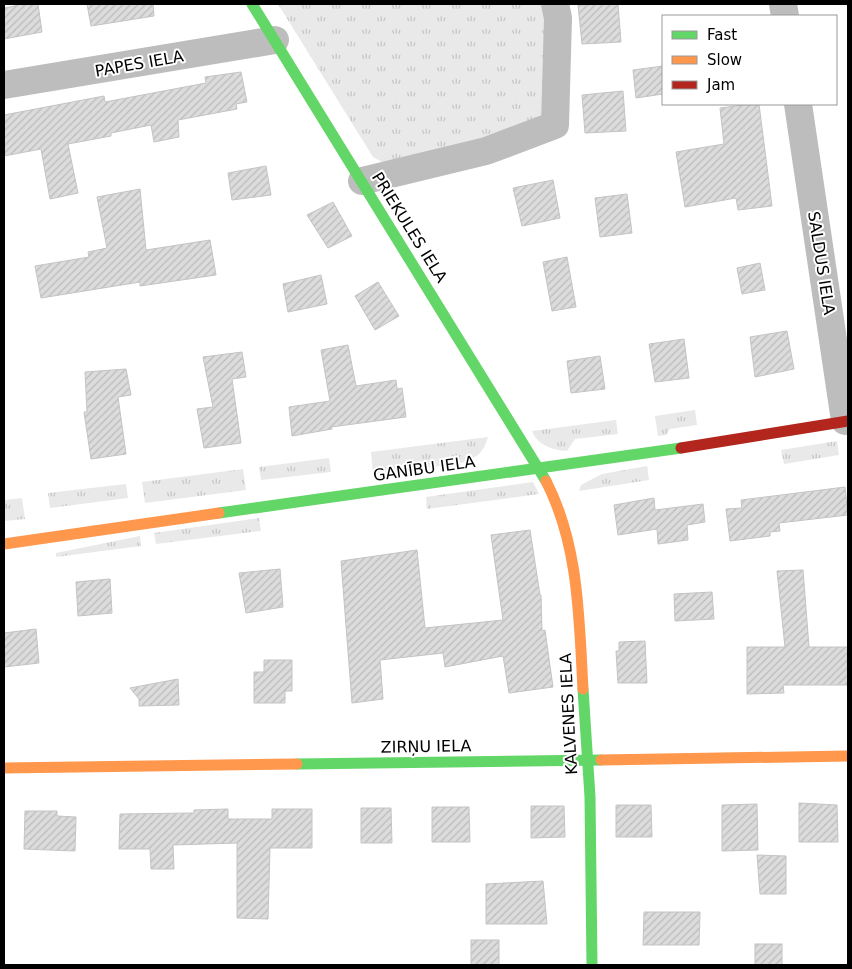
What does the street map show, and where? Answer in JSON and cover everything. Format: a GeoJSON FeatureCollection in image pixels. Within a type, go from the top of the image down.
{"type":"FeatureCollection","features":[{"type":"Feature","properties":{"kind":"main road","name":"PRIEKULES IELA"},"geometry":{"type":"LineString","coordinates":[[252,4],[539,468]]}},
{"type":"Feature","properties":{"kind":"main road","name":"GANĪBU IELA"},"geometry":{"type":"LineString","coordinates":[[4,544],[653,453],[847,421]]}},
{"type":"Feature","properties":{"kind":"main road","name":"KALVENES IELA"},"geometry":{"type":"LineString","coordinates":[[539,468],[556,501],[571,551],[578,601],[590,797],[592,965]]}},
{"type":"Feature","properties":{"kind":"main road","name":"ZIRŅU IELA"},"geometry":{"type":"LineString","coordinates":[[4,768],[848,756]]}},
{"type":"Feature","properties":{"kind":"street"},"geometry":{"type":"LineString","coordinates":[[362,181],[486,151],[555,125],[558,18],[555,4]]}},
{"type":"Feature","properties":{"kind":"street","name":"PAPES IELA"},"geometry":{"type":"LineString","coordinates":[[4,85],[275,40]]}},
{"type":"Feature","properties":{"kind":"street","name":"SALDUS IELA"},"geometry":{"type":"LineString","coordinates":[[798,105],[847,421]]}},
{"type":"Feature","properties":{"kind":"green space"},"geometry":{"type":"Polygon","coordinates":[[[278,4],[544,4],[548,25],[542,119],[476,144],[389,166],[373,157],[278,4]]]}},
{"type":"Feature","properties":{"kind":"green space"},"geometry":{"type":"Polygon","coordinates":[[[695,410],[697,425],[670,429],[666,435],[658,436],[655,416],[695,410]]]}},
{"type":"Feature","properties":{"kind":"green space"},"geometry":{"type":"Polygon","coordinates":[[[616,420],[618,434],[575,439],[567,451],[556,450],[542,444],[532,431],[616,420]]]}},
{"type":"Feature","properties":{"kind":"green space"},"geometry":{"type":"Polygon","coordinates":[[[488,437],[479,454],[461,463],[373,475],[371,452],[488,437]]]}},
{"type":"Feature","properties":{"kind":"green space"},"geometry":{"type":"Polygon","coordinates":[[[837,441],[839,455],[784,464],[781,450],[837,441]]]}},
{"type":"Feature","properties":{"kind":"green space"},"geometry":{"type":"Polygon","coordinates":[[[329,458],[331,472],[261,480],[259,467],[329,458]]]}},
{"type":"Feature","properties":{"kind":"green space"},"geometry":{"type":"Polygon","coordinates":[[[647,466],[649,480],[579,491],[581,485],[602,474],[647,466]]]}},
{"type":"Feature","properties":{"kind":"green space"},"geometry":{"type":"Polygon","coordinates":[[[243,469],[246,490],[145,503],[142,482],[243,469]]]}},
{"type":"Feature","properties":{"kind":"green space"},"geometry":{"type":"Polygon","coordinates":[[[533,482],[539,494],[427,509],[426,497],[533,482]]]}},
{"type":"Feature","properties":{"kind":"green space"},"geometry":{"type":"Polygon","coordinates":[[[126,484],[128,498],[50,508],[48,493],[126,484]]]}},
{"type":"Feature","properties":{"kind":"green space"},"geometry":{"type":"Polygon","coordinates":[[[22,498],[25,519],[4,521],[4,500],[22,498]]]}},
{"type":"Feature","properties":{"kind":"green space"},"geometry":{"type":"Polygon","coordinates":[[[259,518],[261,531],[156,544],[154,533],[259,518]]]}},
{"type":"Feature","properties":{"kind":"green space"},"geometry":{"type":"Polygon","coordinates":[[[140,536],[141,546],[56,557],[56,553],[140,536]]]}},
{"type":"Feature","properties":{"kind":"building"},"geometry":{"type":"Polygon","coordinates":[[[15,4],[38,4],[42,32],[4,39],[4,8],[15,6],[15,4]]]}},
{"type":"Feature","properties":{"kind":"building"},"geometry":{"type":"Polygon","coordinates":[[[87,4],[153,4],[154,16],[91,26],[87,4]]]}},
{"type":"Feature","properties":{"kind":"building"},"geometry":{"type":"Polygon","coordinates":[[[618,4],[621,42],[582,44],[578,5],[618,4]]]}},
{"type":"Feature","properties":{"kind":"building"},"geometry":{"type":"Polygon","coordinates":[[[662,66],[662,94],[636,98],[633,70],[662,66]]]}},
{"type":"Feature","properties":{"kind":"building"},"geometry":{"type":"Polygon","coordinates":[[[241,72],[247,102],[236,104],[237,109],[178,120],[179,137],[154,142],[151,125],[111,133],[111,136],[68,144],[78,193],[50,199],[41,149],[4,156],[4,115],[104,96],[105,102],[206,83],[205,77],[241,72]]]}},
{"type":"Feature","properties":{"kind":"building"},"geometry":{"type":"Polygon","coordinates":[[[623,91],[626,131],[585,133],[582,95],[623,91]]]}},
{"type":"Feature","properties":{"kind":"building"},"geometry":{"type":"Polygon","coordinates":[[[759,105],[772,206],[738,210],[736,198],[685,207],[676,152],[724,144],[720,108],[759,105]]]}},
{"type":"Feature","properties":{"kind":"building"},"geometry":{"type":"Polygon","coordinates":[[[266,166],[271,195],[232,200],[228,173],[266,166]]]}},
{"type":"Feature","properties":{"kind":"building"},"geometry":{"type":"Polygon","coordinates":[[[553,180],[560,218],[522,226],[513,188],[553,180]]]}},
{"type":"Feature","properties":{"kind":"building"},"geometry":{"type":"Polygon","coordinates":[[[140,189],[146,250],[210,240],[216,275],[140,286],[140,282],[41,298],[35,266],[89,257],[88,252],[107,248],[97,197],[140,189]]]}},
{"type":"Feature","properties":{"kind":"building"},"geometry":{"type":"Polygon","coordinates":[[[627,194],[632,233],[600,237],[595,198],[627,194]]]}},
{"type":"Feature","properties":{"kind":"building"},"geometry":{"type":"Polygon","coordinates":[[[333,202],[352,236],[328,248],[307,215],[333,202]]]}},
{"type":"Feature","properties":{"kind":"building"},"geometry":{"type":"Polygon","coordinates":[[[567,257],[576,307],[552,311],[543,262],[567,257]]]}},
{"type":"Feature","properties":{"kind":"building"},"geometry":{"type":"Polygon","coordinates":[[[760,263],[765,290],[742,294],[737,268],[760,263]]]}},
{"type":"Feature","properties":{"kind":"building"},"geometry":{"type":"Polygon","coordinates":[[[321,275],[327,304],[288,312],[283,284],[321,275]]]}},
{"type":"Feature","properties":{"kind":"building"},"geometry":{"type":"Polygon","coordinates":[[[378,282],[399,316],[375,330],[355,296],[378,282]]]}},
{"type":"Feature","properties":{"kind":"building"},"geometry":{"type":"Polygon","coordinates":[[[787,331],[794,369],[755,377],[750,337],[787,331]]]}},
{"type":"Feature","properties":{"kind":"building"},"geometry":{"type":"Polygon","coordinates":[[[684,339],[689,378],[655,382],[649,344],[684,339]]]}},
{"type":"Feature","properties":{"kind":"building"},"geometry":{"type":"Polygon","coordinates":[[[348,345],[356,386],[396,380],[397,389],[402,388],[406,417],[331,427],[332,429],[292,436],[289,407],[330,401],[321,350],[348,345]]]}},
{"type":"Feature","properties":{"kind":"building"},"geometry":{"type":"Polygon","coordinates":[[[242,352],[246,377],[232,379],[241,443],[204,448],[197,409],[213,407],[203,357],[242,352]]]}},
{"type":"Feature","properties":{"kind":"building"},"geometry":{"type":"Polygon","coordinates":[[[600,356],[605,389],[571,393],[567,361],[600,356]]]}},
{"type":"Feature","properties":{"kind":"building"},"geometry":{"type":"Polygon","coordinates":[[[126,369],[131,395],[118,397],[126,454],[91,459],[84,412],[87,412],[85,372],[126,369]]]}},
{"type":"Feature","properties":{"kind":"building"},"geometry":{"type":"Polygon","coordinates":[[[845,487],[848,515],[779,523],[780,531],[770,532],[770,536],[730,541],[726,509],[742,508],[741,500],[845,487]]]}},
{"type":"Feature","properties":{"kind":"building"},"geometry":{"type":"Polygon","coordinates":[[[654,498],[655,510],[703,504],[705,522],[687,525],[688,540],[658,544],[657,529],[618,535],[614,505],[654,498]]]}},
{"type":"Feature","properties":{"kind":"building"},"geometry":{"type":"Polygon","coordinates":[[[530,530],[541,595],[542,631],[545,630],[553,687],[509,693],[503,656],[445,667],[443,653],[380,660],[383,699],[352,703],[341,561],[417,550],[425,628],[503,620],[491,535],[530,530]]]}},
{"type":"Feature","properties":{"kind":"building"},"geometry":{"type":"Polygon","coordinates":[[[280,569],[283,607],[246,613],[239,573],[280,569]]]}},
{"type":"Feature","properties":{"kind":"building"},"geometry":{"type":"Polygon","coordinates":[[[803,570],[809,647],[848,647],[848,685],[783,685],[784,693],[747,694],[747,647],[785,647],[777,571],[803,570]]]}},
{"type":"Feature","properties":{"kind":"building"},"geometry":{"type":"Polygon","coordinates":[[[110,579],[112,613],[78,616],[76,582],[110,579]]]}},
{"type":"Feature","properties":{"kind":"building"},"geometry":{"type":"Polygon","coordinates":[[[712,592],[714,619],[675,621],[674,594],[712,592]]]}},
{"type":"Feature","properties":{"kind":"building"},"geometry":{"type":"Polygon","coordinates":[[[36,629],[39,663],[4,667],[4,633],[36,629]]]}},
{"type":"Feature","properties":{"kind":"building"},"geometry":{"type":"Polygon","coordinates":[[[645,641],[647,683],[618,683],[616,651],[619,651],[619,642],[645,641]]]}},
{"type":"Feature","properties":{"kind":"building"},"geometry":{"type":"Polygon","coordinates":[[[264,660],[292,660],[292,691],[285,691],[285,703],[254,703],[254,672],[264,672],[264,660]]]}},
{"type":"Feature","properties":{"kind":"building"},"geometry":{"type":"Polygon","coordinates":[[[178,679],[179,705],[139,706],[139,699],[130,688],[178,679]]]}},
{"type":"Feature","properties":{"kind":"building"},"geometry":{"type":"Polygon","coordinates":[[[799,803],[837,805],[838,842],[799,842],[799,803]]]}},
{"type":"Feature","properties":{"kind":"building"},"geometry":{"type":"Polygon","coordinates":[[[757,804],[758,850],[722,851],[722,805],[757,804]]]}},
{"type":"Feature","properties":{"kind":"building"},"geometry":{"type":"Polygon","coordinates":[[[616,805],[651,805],[652,837],[616,837],[616,805]]]}},
{"type":"Feature","properties":{"kind":"building"},"geometry":{"type":"Polygon","coordinates":[[[531,806],[564,806],[565,837],[531,838],[531,806]]]}},
{"type":"Feature","properties":{"kind":"building"},"geometry":{"type":"Polygon","coordinates":[[[432,807],[469,807],[470,842],[432,842],[432,807]]]}},
{"type":"Feature","properties":{"kind":"building"},"geometry":{"type":"Polygon","coordinates":[[[361,808],[391,808],[392,843],[361,843],[361,808]]]}},
{"type":"Feature","properties":{"kind":"building"},"geometry":{"type":"Polygon","coordinates":[[[228,809],[228,819],[272,819],[272,809],[312,809],[312,848],[270,848],[268,919],[237,918],[237,843],[173,845],[174,869],[151,869],[150,849],[119,849],[120,814],[194,813],[194,810],[228,809]]]}},
{"type":"Feature","properties":{"kind":"building"},"geometry":{"type":"Polygon","coordinates":[[[25,811],[57,811],[57,816],[76,817],[75,851],[24,849],[25,811]]]}},
{"type":"Feature","properties":{"kind":"building"},"geometry":{"type":"Polygon","coordinates":[[[757,855],[786,856],[786,894],[760,894],[757,855]]]}},
{"type":"Feature","properties":{"kind":"building"},"geometry":{"type":"Polygon","coordinates":[[[543,881],[547,924],[486,924],[486,884],[543,881]]]}},
{"type":"Feature","properties":{"kind":"building"},"geometry":{"type":"Polygon","coordinates":[[[644,912],[700,912],[699,945],[643,945],[644,912]]]}},
{"type":"Feature","properties":{"kind":"building"},"geometry":{"type":"Polygon","coordinates":[[[471,940],[499,940],[499,965],[471,965],[471,940]]]}},
{"type":"Feature","properties":{"kind":"building"},"geometry":{"type":"Polygon","coordinates":[[[755,944],[782,944],[782,965],[755,965],[755,944]]]}},
{"type":"Feature","properties":{"kind":"traffic: fast"},"geometry":{"type":"LineString","coordinates":[[252,4],[546,481]]}},
{"type":"Feature","properties":{"kind":"traffic: fast"},"geometry":{"type":"LineString","coordinates":[[219,513],[681,448]]}},
{"type":"Feature","properties":{"kind":"traffic: fast"},"geometry":{"type":"LineString","coordinates":[[583,689],[590,797],[592,965]]}},
{"type":"Feature","properties":{"kind":"traffic: fast"},"geometry":{"type":"LineString","coordinates":[[297,764],[601,760]]}},
{"type":"Feature","properties":{"kind":"traffic: slow"},"geometry":{"type":"LineString","coordinates":[[546,481],[557,505],[571,556],[578,609],[583,689]]}},
{"type":"Feature","properties":{"kind":"traffic: slow"},"geometry":{"type":"LineString","coordinates":[[4,544],[219,513]]}},
{"type":"Feature","properties":{"kind":"traffic: slow"},"geometry":{"type":"LineString","coordinates":[[601,760],[848,756]]}},
{"type":"Feature","properties":{"kind":"traffic: slow"},"geometry":{"type":"LineString","coordinates":[[4,768],[297,764]]}},
{"type":"Feature","properties":{"kind":"traffic: jam"},"geometry":{"type":"LineString","coordinates":[[681,448],[848,421]]}}]}
